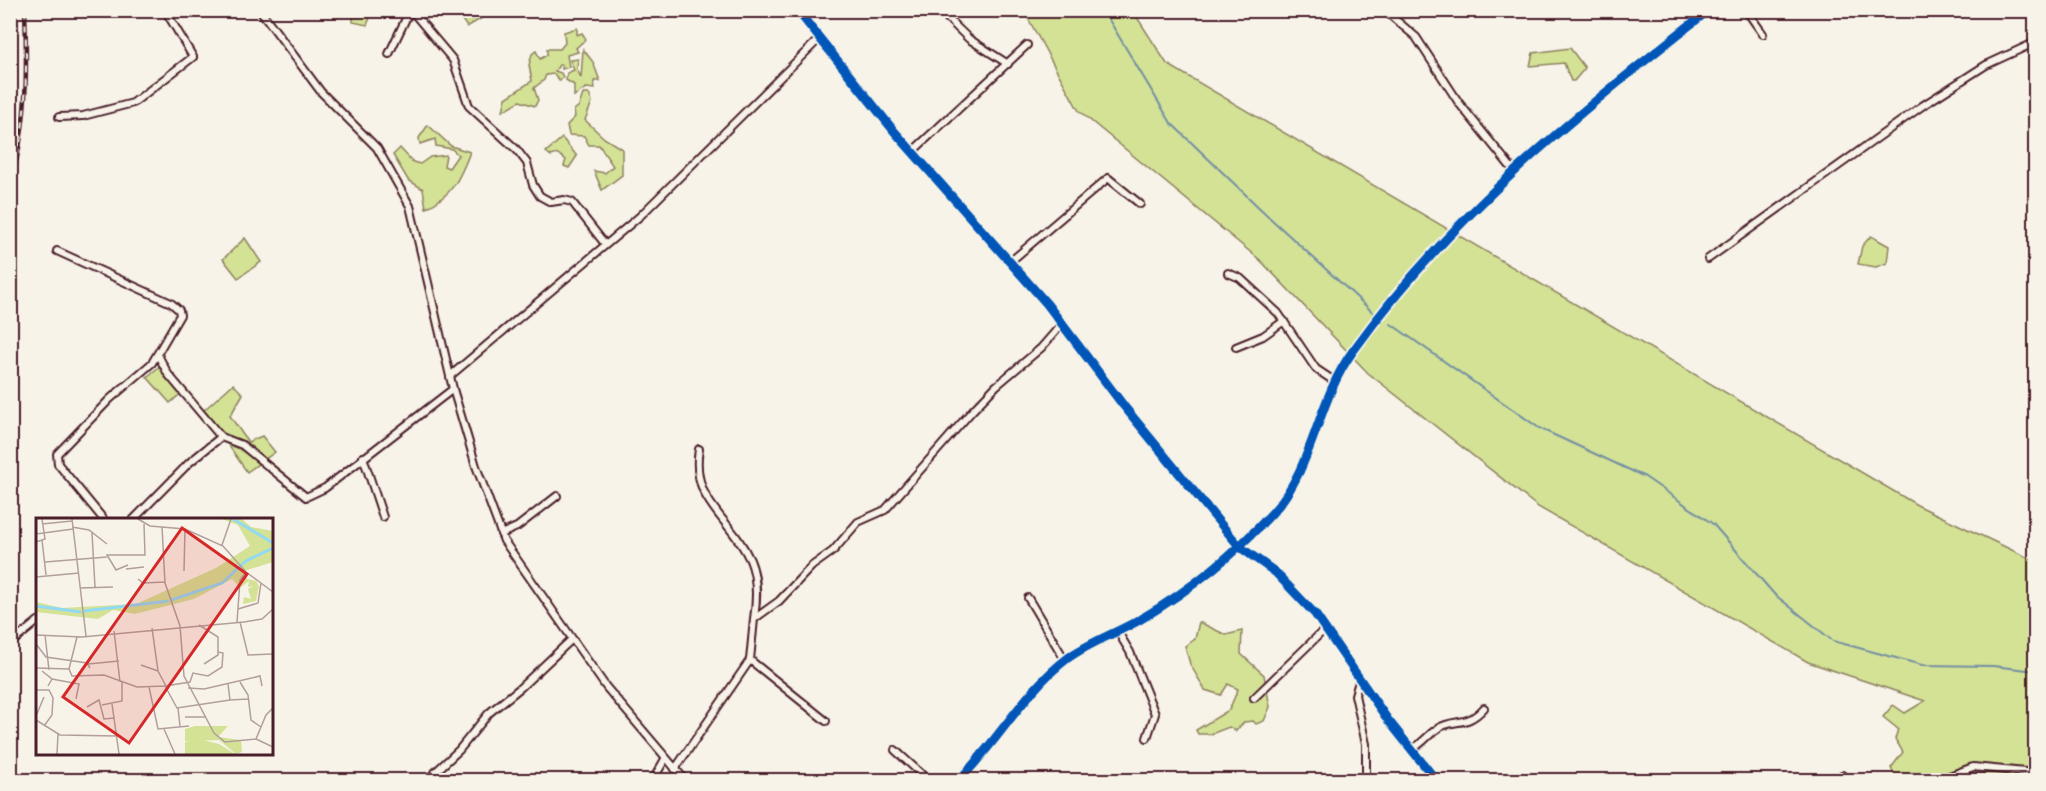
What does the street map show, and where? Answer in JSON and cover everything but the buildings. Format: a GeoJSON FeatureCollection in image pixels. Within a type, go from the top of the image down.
{"type":"FeatureCollection","features":[{"type":"Feature","properties":{"kind":"street"},"geometry":{"type":"LineString","coordinates":[[59,117],[83,116],[133,103],[193,57],[165,10]]}},
{"type":"Feature","properties":{"kind":"street"},"geometry":{"type":"LineString","coordinates":[[260,10],[321,92],[377,148],[400,184],[418,230],[453,389],[476,466],[501,534],[571,640],[665,759],[685,780]]}},
{"type":"Feature","properties":{"kind":"street"},"geometry":{"type":"LineString","coordinates":[[389,54],[411,10],[453,60],[469,106],[517,150],[526,163],[533,185],[540,196],[551,202],[564,200],[572,202],[604,244]]}},
{"type":"Feature","properties":{"kind":"street"},"geometry":{"type":"LineString","coordinates":[[797,10],[913,151],[1011,261],[1161,453],[1240,547],[1275,572],[1326,628],[1411,750],[1436,780]]}},
{"type":"Feature","properties":{"kind":"street"},"geometry":{"type":"LineString","coordinates":[[939,10],[969,39],[1008,64]]}},
{"type":"Feature","properties":{"kind":"street"},"geometry":{"type":"LineString","coordinates":[[1384,10],[1416,37],[1459,103],[1514,171]]}},
{"type":"Feature","properties":{"kind":"street"},"geometry":{"type":"LineString","coordinates":[[959,780],[1033,691],[1065,660],[1164,604],[1240,547],[1275,510],[1295,481],[1334,381],[1354,349],[1392,301],[1476,208],[1514,171],[1586,106],[1709,10]]}},
{"type":"Feature","properties":{"kind":"street"},"geometry":{"type":"LineString","coordinates":[[1746,10],[1763,34]]}},
{"type":"Feature","properties":{"kind":"street"},"geometry":{"type":"LineString","coordinates":[[450,376],[673,183],[820,38]]}},
{"type":"Feature","properties":{"kind":"street"},"geometry":{"type":"LineString","coordinates":[[1708,259],[1922,106],[1986,65],[2036,42]]}},
{"type":"Feature","properties":{"kind":"street"},"geometry":{"type":"LineString","coordinates":[[913,151],[1027,45]]}},
{"type":"Feature","properties":{"kind":"street"},"geometry":{"type":"LineString","coordinates":[[1011,261],[1108,178],[1140,204]]}},
{"type":"Feature","properties":{"kind":"street"},"geometry":{"type":"LineString","coordinates":[[57,251],[178,307],[180,315],[158,355],[145,371],[110,399],[57,454],[58,464],[103,518]]}},
{"type":"Feature","properties":{"kind":"street"},"geometry":{"type":"LineString","coordinates":[[1228,273],[1240,278],[1284,321],[1316,369],[1334,381]]}},
{"type":"Feature","properties":{"kind":"street"},"geometry":{"type":"LineString","coordinates":[[1236,347],[1263,336],[1284,321]]}},
{"type":"Feature","properties":{"kind":"street"},"geometry":{"type":"LineString","coordinates":[[754,620],[779,601],[812,566],[833,551],[858,522],[885,510],[972,411],[996,386],[1041,348],[1062,324]]}},
{"type":"Feature","properties":{"kind":"street"},"geometry":{"type":"LineString","coordinates":[[158,355],[168,374],[220,437],[242,446],[306,497],[325,488],[453,389]]}},
{"type":"Feature","properties":{"kind":"street"},"geometry":{"type":"LineString","coordinates":[[135,518],[190,462],[220,437]]}},
{"type":"Feature","properties":{"kind":"street"},"geometry":{"type":"LineString","coordinates":[[675,769],[750,660],[757,598],[752,566],[699,483],[696,466],[699,449]]}},
{"type":"Feature","properties":{"kind":"street"},"geometry":{"type":"LineString","coordinates":[[363,457],[384,517]]}},
{"type":"Feature","properties":{"kind":"street"},"geometry":{"type":"LineString","coordinates":[[501,534],[517,527],[557,496]]}},
{"type":"Feature","properties":{"kind":"street"},"geometry":{"type":"LineString","coordinates":[[1028,598],[1065,660]]}},
{"type":"Feature","properties":{"kind":"street"},"geometry":{"type":"LineString","coordinates":[[10,644],[36,623]]}},
{"type":"Feature","properties":{"kind":"street"},"geometry":{"type":"LineString","coordinates":[[1254,698],[1326,628]]}},
{"type":"Feature","properties":{"kind":"street"},"geometry":{"type":"LineString","coordinates":[[1118,632],[1130,651],[1155,714],[1147,738]]}},
{"type":"Feature","properties":{"kind":"street"},"geometry":{"type":"LineString","coordinates":[[427,780],[459,750],[489,713],[520,688],[571,640]]}},
{"type":"Feature","properties":{"kind":"street"},"geometry":{"type":"LineString","coordinates":[[750,660],[826,721]]}},
{"type":"Feature","properties":{"kind":"street"},"geometry":{"type":"LineString","coordinates":[[1360,678],[1355,695],[1366,744],[1366,780]]}},
{"type":"Feature","properties":{"kind":"street"},"geometry":{"type":"LineString","coordinates":[[1411,750],[1425,742],[1436,730],[1471,720],[1484,708]]}},
{"type":"Feature","properties":{"kind":"street"},"geometry":{"type":"LineString","coordinates":[[895,750],[928,780]]}},
{"type":"Feature","properties":{"kind":"street"},"geometry":{"type":"LineString","coordinates":[[653,780],[665,759]]}},
{"type":"Feature","properties":{"kind":"street"},"geometry":{"type":"LineString","coordinates":[[1940,780],[1964,768],[1976,766],[2036,772]]}},
{"type":"Feature","properties":{"kind":"green space"},"geometry":{"type":"Polygon","coordinates":[[[361,11],[373,11],[367,25],[353,22],[353,15],[358,17],[361,11]]]}},
{"type":"Feature","properties":{"kind":"green space"},"geometry":{"type":"Polygon","coordinates":[[[483,11],[479,14],[482,18],[467,27],[460,17],[463,12],[483,11]]]}},
{"type":"Feature","properties":{"kind":"green space"},"geometry":{"type":"Polygon","coordinates":[[[1024,11],[1133,11],[1167,64],[1917,505],[2035,561],[2035,780],[1897,780],[1891,768],[1903,752],[1895,739],[1898,729],[1883,717],[1893,705],[1905,713],[1925,701],[1808,662],[1538,507],[1368,373],[1260,260],[1079,111],[1024,11]]]}},
{"type":"Feature","properties":{"kind":"green space"},"geometry":{"type":"Polygon","coordinates":[[[577,28],[577,35],[582,33],[586,39],[576,48],[578,52],[567,55],[569,67],[562,69],[562,65],[559,65],[555,71],[561,73],[563,77],[560,81],[554,74],[546,75],[544,80],[534,88],[538,100],[535,106],[520,101],[503,111],[506,98],[532,81],[529,65],[532,54],[536,51],[540,59],[547,55],[547,49],[560,49],[565,43],[564,32],[577,28]]]}},
{"type":"Feature","properties":{"kind":"green space"},"geometry":{"type":"Polygon","coordinates":[[[1570,48],[1585,68],[1574,81],[1571,81],[1564,63],[1530,66],[1533,53],[1570,48]]]}},
{"type":"Feature","properties":{"kind":"green space"},"geometry":{"type":"Polygon","coordinates":[[[583,49],[593,62],[600,81],[594,81],[595,89],[586,88],[574,96],[574,85],[566,80],[567,73],[574,70],[570,60],[578,59],[577,69],[581,78],[583,49]]]}},
{"type":"Feature","properties":{"kind":"green space"},"geometry":{"type":"Polygon","coordinates":[[[583,94],[589,94],[592,102],[585,120],[604,138],[622,149],[622,175],[602,190],[594,171],[605,173],[613,166],[599,145],[589,145],[584,136],[569,135],[567,125],[575,117],[574,110],[579,106],[583,94]]]}},
{"type":"Feature","properties":{"kind":"green space"},"geometry":{"type":"Polygon","coordinates":[[[428,125],[451,146],[470,152],[454,185],[443,197],[426,208],[423,189],[408,180],[393,155],[400,148],[413,162],[420,164],[430,157],[446,155],[444,166],[449,168],[458,155],[452,149],[436,146],[435,139],[420,144],[419,138],[428,125]]]}},
{"type":"Feature","properties":{"kind":"green space"},"geometry":{"type":"Polygon","coordinates":[[[562,138],[577,156],[569,168],[564,166],[566,160],[558,154],[551,156],[546,152],[562,138]]]}},
{"type":"Feature","properties":{"kind":"green space"},"geometry":{"type":"Polygon","coordinates":[[[1871,236],[1889,246],[1887,263],[1876,267],[1858,264],[1862,246],[1871,236]]]}},
{"type":"Feature","properties":{"kind":"green space"},"geometry":{"type":"Polygon","coordinates":[[[245,238],[261,262],[238,278],[223,259],[245,238]]]}},
{"type":"Feature","properties":{"kind":"green space"},"geometry":{"type":"Polygon","coordinates":[[[161,365],[184,391],[170,403],[147,377],[161,365]]]}},
{"type":"Feature","properties":{"kind":"green space"},"geometry":{"type":"Polygon","coordinates":[[[233,384],[243,394],[230,416],[248,442],[262,436],[275,452],[247,472],[204,410],[233,384]]]}},
{"type":"Feature","properties":{"kind":"green space"},"geometry":{"type":"Polygon","coordinates":[[[1199,622],[1226,635],[1242,631],[1241,654],[1264,675],[1270,707],[1264,721],[1256,724],[1253,721],[1244,722],[1236,731],[1229,727],[1211,734],[1198,734],[1196,730],[1229,710],[1238,689],[1228,684],[1221,695],[1205,690],[1190,664],[1185,646],[1195,639],[1199,622]]]}},
{"type":"Feature","properties":{"kind":"waterway"},"geometry":{"type":"LineString","coordinates":[[1103,10],[1171,123],[1377,316]]}},
{"type":"Feature","properties":{"kind":"waterway"},"geometry":{"type":"LineString","coordinates":[[1391,324],[1539,428],[1645,477],[1713,524],[1774,594],[1833,641],[1922,665],[1993,666],[2036,671]]}},
{"type":"Feature","properties":{"kind":"railway"},"geometry":{"type":"LineString","coordinates":[[10,183],[20,141],[25,98],[25,10]]}},
{"type":"Feature","properties":{"kind":"cycle path"},"geometry":{"type":"LineString","coordinates":[[797,10],[894,131],[1047,304],[1123,405],[1240,547],[1275,572],[1315,614],[1388,720],[1436,780]]}},
{"type":"Feature","properties":{"kind":"cycle path"},"geometry":{"type":"LineString","coordinates":[[959,780],[1024,701],[1052,671],[1076,652],[1123,629],[1177,596],[1227,557],[1273,512],[1298,475],[1341,370],[1391,302],[1431,255],[1474,210],[1564,127],[1709,10]]}}]}
